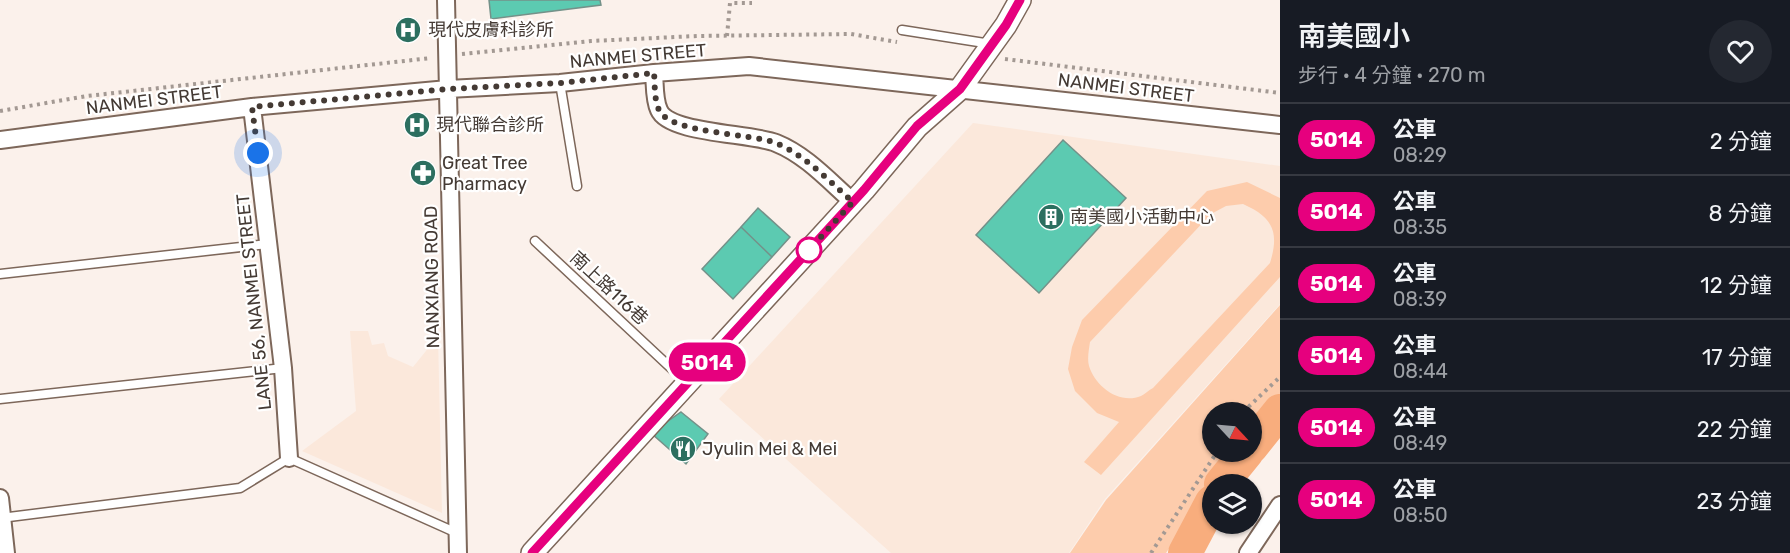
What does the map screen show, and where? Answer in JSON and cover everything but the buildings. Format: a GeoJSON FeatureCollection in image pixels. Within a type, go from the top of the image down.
{"type":"FeatureCollection","features":[{"type":"Feature","properties":{"kind":"street","name":"NANXIANG ROAD"},"geometry":{"type":"LineString","coordinates":[[446,0],[458,553]]}},
{"type":"Feature","properties":{"kind":"street"},"geometry":{"type":"LineString","coordinates":[[532,553],[853,202],[917,126],[960,89],[996,51],[1006,25],[1020,0]]}},
{"type":"Feature","properties":{"kind":"street","name":"NANMEI STREET"},"geometry":{"type":"LineString","coordinates":[[0,140],[252,107],[448,89],[560,83],[749,66],[1280,125]]}},
{"type":"Feature","properties":{"kind":"street"},"geometry":{"type":"LineString","coordinates":[[654,73],[659,110],[669,120],[695,129],[772,142],[794,151],[853,202]]}},
{"type":"Feature","properties":{"kind":"street","name":"LANE 56, NANMEI STREET"},"geometry":{"type":"LineString","coordinates":[[252,107],[283,368],[289,458]]}},
{"type":"Feature","properties":{"kind":"street"},"geometry":{"type":"LineString","coordinates":[[0,498],[6,553]]}},
{"type":"Feature","properties":{"kind":"street"},"geometry":{"type":"LineString","coordinates":[[1248,553],[1280,505]]}},
{"type":"Feature","properties":{"kind":"lane"},"geometry":{"type":"LineString","coordinates":[[902,30],[996,51]]}},
{"type":"Feature","properties":{"kind":"lane"},"geometry":{"type":"LineString","coordinates":[[560,83],[577,186]]}},
{"type":"Feature","properties":{"kind":"lane","name":"南上路116巷"},"geometry":{"type":"LineString","coordinates":[[535,241],[688,383]]}},
{"type":"Feature","properties":{"kind":"lane"},"geometry":{"type":"LineString","coordinates":[[0,274],[268,244]]}},
{"type":"Feature","properties":{"kind":"lane"},"geometry":{"type":"LineString","coordinates":[[0,399],[283,368]]}},
{"type":"Feature","properties":{"kind":"lane"},"geometry":{"type":"LineString","coordinates":[[1,518],[240,488],[289,458],[458,533]]}},
{"type":"Feature","properties":{"kind":"path"},"geometry":{"type":"LineString","coordinates":[[727,36],[730,3],[752,3]]}},
{"type":"Feature","properties":{"kind":"path"},"geometry":{"type":"LineString","coordinates":[[456,55],[591,41],[727,36],[851,34],[905,44]]}},
{"type":"Feature","properties":{"kind":"path"},"geometry":{"type":"LineString","coordinates":[[996,51],[1280,93]]}},
{"type":"Feature","properties":{"kind":"path"},"geometry":{"type":"LineString","coordinates":[[0,111],[87,96],[440,57]]}},
{"type":"Feature","properties":{"kind":"path"},"geometry":{"type":"LineString","coordinates":[[1254,402],[1280,377]]}},
{"type":"Feature","properties":{"kind":"path"},"geometry":{"type":"LineString","coordinates":[[1151,553],[1210,462]]}},
{"type":"Feature","properties":{"kind":"shaded area"},"geometry":{"type":"Polygon","coordinates":[[[973,123],[1280,166],[1280,304],[1105,499],[1069,553],[891,553],[719,399],[973,123]]]}},
{"type":"Feature","properties":{"kind":"shaded area"},"geometry":{"type":"Polygon","coordinates":[[[1247,182],[1280,198],[1280,277],[1101,475],[1084,462],[1119,422],[1097,413],[1075,391],[1068,369],[1072,347],[1082,320],[1207,191],[1247,182]],[[1243,204],[1226,206],[1211,214],[1090,342],[1089,366],[1102,387],[1124,398],[1141,396],[1153,388],[1270,263],[1274,242],[1271,226],[1261,214],[1243,204]]]}},
{"type":"Feature","properties":{"kind":"shaded area"},"geometry":{"type":"Polygon","coordinates":[[[1280,305],[1280,406],[1262,426],[1262,402],[1202,402],[1202,462],[1231,462],[1221,474],[1202,474],[1202,499],[1166,553],[1070,553],[1106,500],[1280,305]]]}},
{"type":"Feature","properties":{"kind":"shaded area"},"geometry":{"type":"Polygon","coordinates":[[[350,331],[368,331],[372,345],[384,343],[388,356],[413,367],[438,336],[442,513],[302,451],[356,411],[350,331]]]}},
{"type":"Feature","properties":{"kind":"waterway"},"geometry":{"type":"LineString","coordinates":[[1262,433],[1280,411]]}},
{"type":"Feature","properties":{"kind":"waterway"},"geometry":{"type":"LineString","coordinates":[[1229,474],[1239,462]]}},
{"type":"Feature","properties":{"kind":"waterway"},"geometry":{"type":"LineString","coordinates":[[1185,553],[1202,521]]}},
{"type":"Feature","properties":{"kind":"bus line","name":"5014"},"geometry":{"type":"LineString","coordinates":[[532,553],[864,190],[917,126],[960,89],[1006,25],[1020,0]]}},
{"type":"Feature","properties":{"kind":"place","name":"現代皮膚科診所"},"geometry":{"type":"Point","coordinates":[408,30]}},
{"type":"Feature","properties":{"kind":"place","name":"現代聯合診所"},"geometry":{"type":"Point","coordinates":[417,125]}},
{"type":"Feature","properties":{"kind":"place","name":"Great Tree Pharmacy"},"geometry":{"type":"Point","coordinates":[423,173]}},
{"type":"Feature","properties":{"kind":"place","name":"南美國小活動中心"},"geometry":{"type":"Point","coordinates":[1051,217]}},
{"type":"Feature","properties":{"kind":"place","name":"Jyulin Mei & Mei"},"geometry":{"type":"Point","coordinates":[683,449]}},
{"type":"Feature","properties":{"kind":"route"},"geometry":{"type":"LineString","coordinates":[[258,153],[252,107],[448,89],[560,83],[654,73],[659,110],[669,120],[695,129],[772,142],[794,151],[853,202],[809,250]]}}]}
